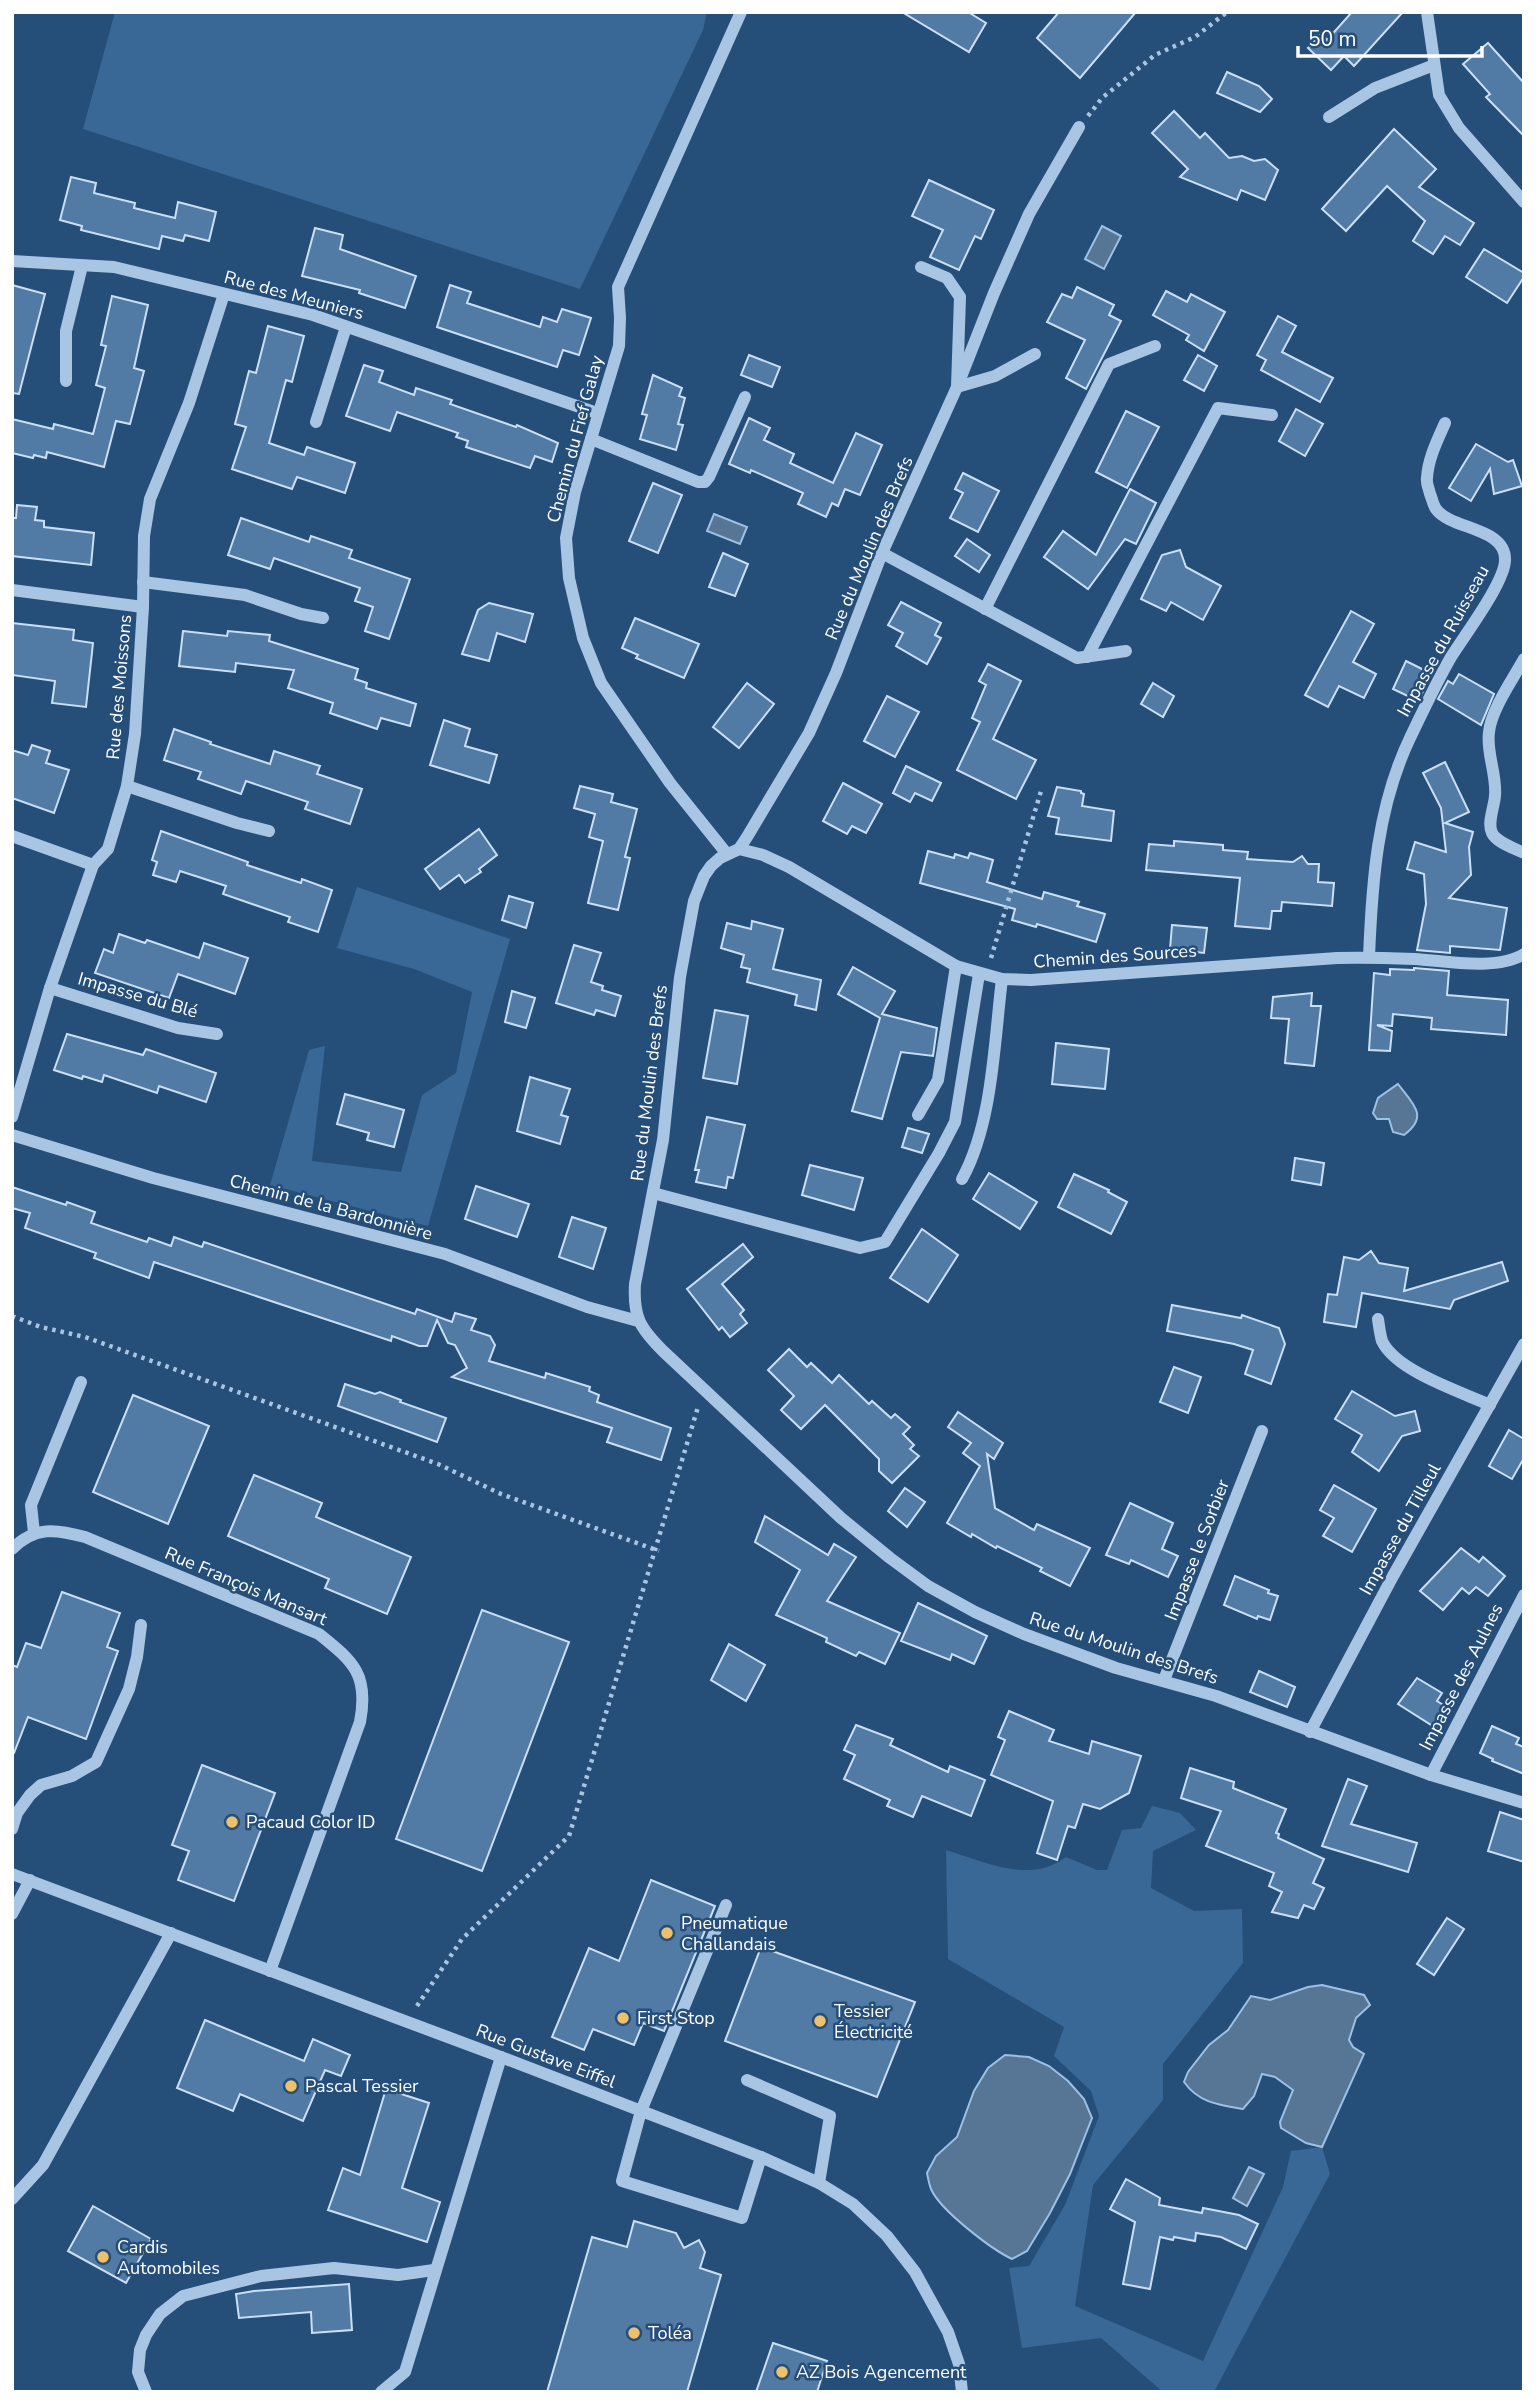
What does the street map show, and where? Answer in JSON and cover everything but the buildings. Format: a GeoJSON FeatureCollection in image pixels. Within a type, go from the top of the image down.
{"type":"FeatureCollection","features":[{"type":"Feature","properties":{"kind":"street","name":"Chemin du Fief Galay"},"geometry":{"type":"LineString","coordinates":[[733,852],[670,783],[601,683],[583,638],[569,578],[566,538],[575,492],[618,346],[618,287],[741,12]]}},
{"type":"Feature","properties":{"kind":"street"},"geometry":{"type":"LineString","coordinates":[[1427,12],[1439,94],[1459,128],[1524,202]]}},
{"type":"Feature","properties":{"kind":"street"},"geometry":{"type":"LineString","coordinates":[[1329,117],[1375,88],[1434,65]]}},
{"type":"Feature","properties":{"kind":"street","name":"Rue du Moulin des Brefs"},"geometry":{"type":"LineString","coordinates":[[1079,127],[1029,214],[957,387],[882,553],[836,673],[809,733],[733,852],[711,866],[704,876],[694,901],[680,976],[663,1140],[635,1284],[634,1304],[638,1321],[649,1337],[841,1518],[929,1586],[975,1612],[1024,1634],[1116,1668],[1216,1696],[1431,1775],[1524,1803]]}},
{"type":"Feature","properties":{"kind":"street","name":"Rue des Meuniers"},"geometry":{"type":"LineString","coordinates":[[12,261],[114,267],[313,315],[597,413]]}},
{"type":"Feature","properties":{"kind":"street"},"geometry":{"type":"LineString","coordinates":[[66,381],[66,331],[82,266]]}},
{"type":"Feature","properties":{"kind":"street"},"geometry":{"type":"LineString","coordinates":[[921,267],[947,278],[960,297],[957,387],[995,376],[1035,354]]}},
{"type":"Feature","properties":{"kind":"street","name":"Rue des Moissons"},"geometry":{"type":"LineString","coordinates":[[12,1117],[50,988],[93,865],[108,849],[127,786],[135,734],[143,607],[144,536],[150,499],[189,402],[224,294]]}},
{"type":"Feature","properties":{"kind":"street"},"geometry":{"type":"LineString","coordinates":[[316,422],[346,327]]}},
{"type":"Feature","properties":{"kind":"street"},"geometry":{"type":"LineString","coordinates":[[985,608],[1109,364],[1155,346]]}},
{"type":"Feature","properties":{"kind":"street"},"geometry":{"type":"LineString","coordinates":[[591,439],[698,482],[705,482],[745,397]]}},
{"type":"Feature","properties":{"kind":"street"},"geometry":{"type":"LineString","coordinates":[[1087,657],[1218,408],[1272,415]]}},
{"type":"Feature","properties":{"kind":"street","name":"Impasse du Ruisseau"},"geometry":{"type":"LineString","coordinates":[[1369,957],[1376,851],[1387,799],[1409,740],[1450,660],[1499,580],[1505,559],[1499,543],[1485,533],[1448,519],[1435,508],[1426,481],[1430,458],[1445,423]]}},
{"type":"Feature","properties":{"kind":"street"},"geometry":{"type":"LineString","coordinates":[[882,553],[1077,659],[1126,651]]}},
{"type":"Feature","properties":{"kind":"street"},"geometry":{"type":"LineString","coordinates":[[143,582],[245,595],[301,614],[323,618]]}},
{"type":"Feature","properties":{"kind":"street"},"geometry":{"type":"LineString","coordinates":[[12,590],[143,607]]}},
{"type":"Feature","properties":{"kind":"street"},"geometry":{"type":"LineString","coordinates":[[1524,659],[1491,720],[1489,733],[1495,778],[1490,824],[1492,834],[1499,841],[1524,853]]}},
{"type":"Feature","properties":{"kind":"street"},"geometry":{"type":"LineString","coordinates":[[127,786],[237,824],[269,831]]}},
{"type":"Feature","properties":{"kind":"street"},"geometry":{"type":"LineString","coordinates":[[12,836],[93,865]]}},
{"type":"Feature","properties":{"kind":"street","name":"Chemin des Sources"},"geometry":{"type":"LineString","coordinates":[[733,852],[763,855],[789,867],[956,967],[1002,979],[1031,980],[1369,957],[1494,963],[1515,960],[1524,954]]}},
{"type":"Feature","properties":{"kind":"street"},"geometry":{"type":"LineString","coordinates":[[918,1115],[938,1080],[956,967]]}},
{"type":"Feature","properties":{"kind":"street"},"geometry":{"type":"LineString","coordinates":[[653,1193],[860,1248],[885,1242],[955,1122],[982,975]]}},
{"type":"Feature","properties":{"kind":"street"},"geometry":{"type":"LineString","coordinates":[[962,1179],[979,1141],[1002,979]]}},
{"type":"Feature","properties":{"kind":"street","name":"Impasse du Blé"},"geometry":{"type":"LineString","coordinates":[[50,988],[177,1028],[217,1034]]}},
{"type":"Feature","properties":{"kind":"street","name":"Chemin de la Bardonnière"},"geometry":{"type":"LineString","coordinates":[[12,1135],[153,1178],[445,1254],[587,1307],[638,1321]]}},
{"type":"Feature","properties":{"kind":"street"},"geometry":{"type":"LineString","coordinates":[[1378,1319],[1382,1340],[1393,1357],[1490,1405]]}},
{"type":"Feature","properties":{"kind":"street","name":"Impasse du Tilleul"},"geometry":{"type":"LineString","coordinates":[[1310,1732],[1393,1576],[1524,1345]]}},
{"type":"Feature","properties":{"kind":"street"},"geometry":{"type":"LineString","coordinates":[[12,1549],[34,1533],[31,1505],[82,1382]]}},
{"type":"Feature","properties":{"kind":"street","name":"Impasse le Sorbier"},"geometry":{"type":"LineString","coordinates":[[1164,1680],[1262,1432]]}},
{"type":"Feature","properties":{"kind":"street","name":"Rue François Mansart"},"geometry":{"type":"LineString","coordinates":[[34,1533],[59,1530],[85,1537],[319,1634],[345,1655],[359,1676],[364,1699],[360,1722],[270,1971]]}},
{"type":"Feature","properties":{"kind":"street","name":"Impasse des Aulnes"},"geometry":{"type":"LineString","coordinates":[[1431,1775],[1524,1595]]}},
{"type":"Feature","properties":{"kind":"street"},"geometry":{"type":"LineString","coordinates":[[12,1829],[17,1814],[41,1785],[72,1776],[96,1762],[129,1689],[141,1625]]}},
{"type":"Feature","properties":{"kind":"street","name":"Rue Gustave Eiffel"},"geometry":{"type":"LineString","coordinates":[[12,1874],[501,2057],[761,2157],[819,2183],[853,2204],[887,2236],[915,2272],[948,2332],[959,2364],[962,2392]]}},
{"type":"Feature","properties":{"kind":"street"},"geometry":{"type":"LineString","coordinates":[[12,1914],[30,1881]]}},
{"type":"Feature","properties":{"kind":"street"},"geometry":{"type":"LineString","coordinates":[[726,1905],[641,2111],[622,2181],[742,2217],[761,2157]]}},
{"type":"Feature","properties":{"kind":"street"},"geometry":{"type":"LineString","coordinates":[[12,2199],[43,2165],[171,1933]]}},
{"type":"Feature","properties":{"kind":"street"},"geometry":{"type":"LineString","coordinates":[[381,2392],[405,2372],[501,2057]]}},
{"type":"Feature","properties":{"kind":"street"},"geometry":{"type":"LineString","coordinates":[[747,2080],[830,2116],[819,2183]]}},
{"type":"Feature","properties":{"kind":"street"},"geometry":{"type":"LineString","coordinates":[[146,2392],[138,2372],[140,2350],[160,2314],[183,2297],[261,2276],[334,2268],[398,2275],[434,2270]]}},
{"type":"Feature","properties":{"kind":"path"},"geometry":{"type":"LineString","coordinates":[[1079,127],[1102,98],[1155,55],[1195,37],[1227,12]]}},
{"type":"Feature","properties":{"kind":"path"},"geometry":{"type":"LineString","coordinates":[[982,975],[1041,791]]}},
{"type":"Feature","properties":{"kind":"path"},"geometry":{"type":"LineString","coordinates":[[12,1316],[41,1327],[85,1337],[438,1464],[501,1494],[657,1550]]}},
{"type":"Feature","properties":{"kind":"path"},"geometry":{"type":"LineString","coordinates":[[406,2022],[461,1939],[569,1836],[704,1389]]}},
{"type":"Feature","properties":{"kind":"shaded area"},"geometry":{"type":"Polygon","coordinates":[[[115,12],[707,12],[703,30],[580,289],[83,129],[115,12]]]}},
{"type":"Feature","properties":{"kind":"shaded area"},"geometry":{"type":"Polygon","coordinates":[[[1102,226],[1121,236],[1104,269],[1085,259],[1102,226]]]}},
{"type":"Feature","properties":{"kind":"shaded area"},"geometry":{"type":"Polygon","coordinates":[[[714,514],[747,527],[740,544],[707,531],[714,514]]]}},
{"type":"Feature","properties":{"kind":"shaded area"},"geometry":{"type":"Polygon","coordinates":[[[357,887],[510,939],[428,1226],[270,1185],[309,1050],[325,1046],[312,1161],[401,1172],[422,1095],[456,1073],[472,992],[414,969],[337,948],[357,887]]]}},
{"type":"Feature","properties":{"kind":"shaded area"},"geometry":{"type":"Polygon","coordinates":[[[1398,1084],[1413,1103],[1417,1116],[1412,1128],[1404,1135],[1393,1132],[1389,1119],[1377,1119],[1373,1113],[1378,1098],[1398,1084]]]}},
{"type":"Feature","properties":{"kind":"shaded area"},"geometry":{"type":"Polygon","coordinates":[[[1152,1806],[1180,1813],[1196,1830],[1153,1851],[1151,1888],[1194,1911],[1242,1909],[1243,1963],[1163,2064],[1163,2100],[1093,2185],[1075,2306],[1203,2361],[1283,2187],[1291,2151],[1322,2147],[1330,2174],[1212,2392],[1163,2392],[1101,2338],[1022,2348],[1009,2268],[1029,2266],[1065,2205],[1099,2116],[1091,2091],[1054,2056],[1064,2027],[948,1959],[946,1850],[1006,1868],[1022,1870],[1052,1865],[1066,1857],[1097,1870],[1107,1870],[1122,1830],[1141,1828],[1152,1806]]]}},
{"type":"Feature","properties":{"kind":"shaded area"},"geometry":{"type":"Polygon","coordinates":[[[1322,1985],[1364,1995],[1370,2005],[1356,2018],[1349,2040],[1353,2047],[1364,2054],[1322,2147],[1306,2143],[1281,2128],[1280,2122],[1293,2090],[1275,2077],[1262,2074],[1254,2096],[1243,2109],[1203,2099],[1184,2082],[1188,2072],[1209,2045],[1228,2030],[1251,1996],[1270,2000],[1322,1985]]]}},
{"type":"Feature","properties":{"kind":"shaded area"},"geometry":{"type":"Polygon","coordinates":[[[1005,2055],[1029,2057],[1049,2066],[1068,2081],[1084,2099],[1092,2118],[1070,2174],[1050,2213],[1027,2251],[1012,2259],[955,2218],[936,2198],[927,2173],[936,2156],[957,2137],[974,2091],[988,2068],[1005,2055]]]}},
{"type":"Feature","properties":{"kind":"shaded area"},"geometry":{"type":"Polygon","coordinates":[[[1249,2167],[1264,2174],[1247,2206],[1233,2198],[1249,2167]]]}},
{"type":"Feature","properties":{"kind":"place","name":"Pacaud Color ID"},"geometry":{"type":"Point","coordinates":[232,1822]}},
{"type":"Feature","properties":{"kind":"place","name":"Pneumatique Challandais"},"geometry":{"type":"Point","coordinates":[667,1933]}},
{"type":"Feature","properties":{"kind":"place","name":"First Stop"},"geometry":{"type":"Point","coordinates":[623,2018]}},
{"type":"Feature","properties":{"kind":"place","name":"Tessier Électricité"},"geometry":{"type":"Point","coordinates":[820,2021]}},
{"type":"Feature","properties":{"kind":"place","name":"Pascal Tessier"},"geometry":{"type":"Point","coordinates":[291,2086]}},
{"type":"Feature","properties":{"kind":"place","name":"Cardis Automobiles"},"geometry":{"type":"Point","coordinates":[103,2257]}},
{"type":"Feature","properties":{"kind":"place","name":"Toléa"},"geometry":{"type":"Point","coordinates":[634,2333]}},
{"type":"Feature","properties":{"kind":"place","name":"AZ Bois Agencement"},"geometry":{"type":"Point","coordinates":[782,2372]}}]}
